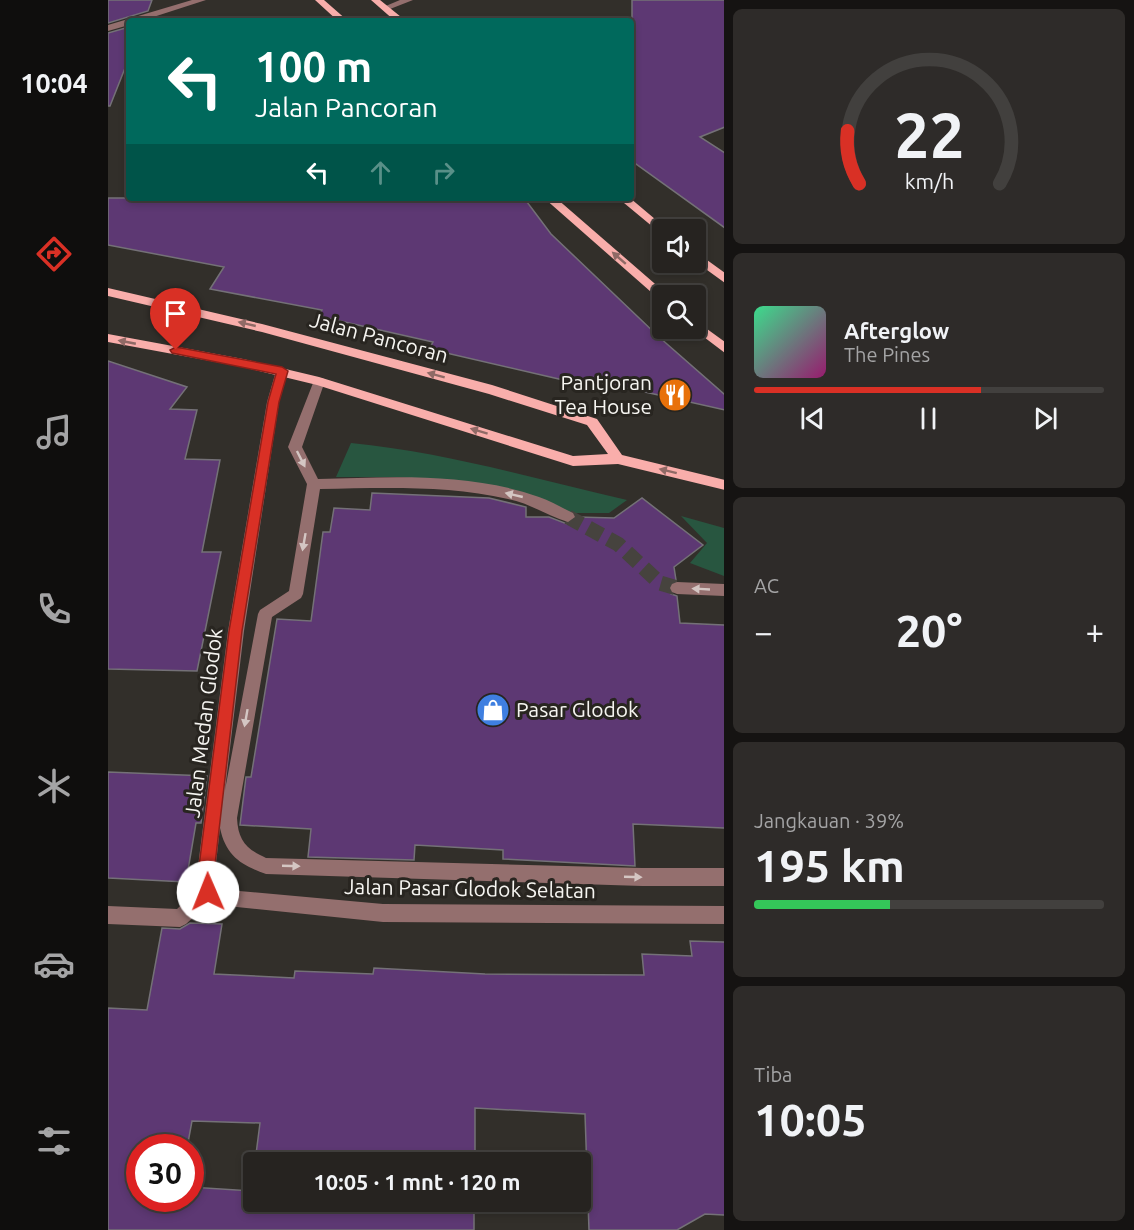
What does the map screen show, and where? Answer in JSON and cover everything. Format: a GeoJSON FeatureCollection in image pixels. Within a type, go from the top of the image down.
{"type":"FeatureCollection","features":[{"type":"Feature","properties":{"kind":"main road"},"geometry":{"type":"LineString","coordinates":[[319,0],[340,18]]}},
{"type":"Feature","properties":{"kind":"main road"},"geometry":{"type":"LineString","coordinates":[[375,0],[397,18]]}},
{"type":"Feature","properties":{"kind":"main road"},"geometry":{"type":"LineString","coordinates":[[552,201],[652,287]]}},
{"type":"Feature","properties":{"kind":"main road"},"geometry":{"type":"LineString","coordinates":[[627,201],[652,221]]}},
{"type":"Feature","properties":{"kind":"main road"},"geometry":{"type":"LineString","coordinates":[[706,264],[724,279]]}},
{"type":"Feature","properties":{"kind":"main road","name":"Jalan Pancoran"},"geometry":{"type":"LineString","coordinates":[[108,292],[262,328],[492,390],[592,422],[618,459]]}},
{"type":"Feature","properties":{"kind":"main road"},"geometry":{"type":"LineString","coordinates":[[706,334],[724,349]]}},
{"type":"Feature","properties":{"kind":"main road"},"geometry":{"type":"LineString","coordinates":[[108,338],[282,371],[573,461],[618,459],[724,485]]}},
{"type":"Feature","properties":{"kind":"street"},"geometry":{"type":"LineString","coordinates":[[140,18],[202,0]]}},
{"type":"Feature","properties":{"kind":"street"},"geometry":{"type":"LineString","coordinates":[[385,8],[409,0]]}},
{"type":"Feature","properties":{"kind":"street"},"geometry":{"type":"LineString","coordinates":[[108,28],[126,22]]}},
{"type":"Feature","properties":{"kind":"street","name":"Jalan Medan Glodok"},"geometry":{"type":"LineString","coordinates":[[212,895],[205,882],[236,631],[273,402],[282,371]]}},
{"type":"Feature","properties":{"kind":"street"},"geometry":{"type":"LineString","coordinates":[[319,381],[295,447],[314,484],[296,594],[265,614],[228,818],[229,835],[235,848],[250,860],[266,866],[642,877],[724,877]]}},
{"type":"Feature","properties":{"kind":"street"},"geometry":{"type":"LineString","coordinates":[[314,484],[397,483],[465,487],[523,497],[568,517]]}},
{"type":"Feature","properties":{"kind":"street"},"geometry":{"type":"LineString","coordinates":[[677,588],[724,590]]}},
{"type":"Feature","properties":{"kind":"street"},"geometry":{"type":"LineString","coordinates":[[108,915],[180,918],[212,895]]}},
{"type":"Feature","properties":{"kind":"street","name":"Jalan Pasar Glodok Selatan"},"geometry":{"type":"LineString","coordinates":[[212,895],[383,913],[724,915]]}},
{"type":"Feature","properties":{"kind":"green space"},"geometry":{"type":"Polygon","coordinates":[[[351,443],[455,459],[627,500],[609,513],[566,513],[467,482],[397,477],[336,477],[351,443]]]}},
{"type":"Feature","properties":{"kind":"green space"},"geometry":{"type":"Polygon","coordinates":[[[681,516],[724,528],[724,576],[690,563],[707,543],[681,516]]]}},
{"type":"Feature","properties":{"kind":"building"},"geometry":{"type":"Polygon","coordinates":[[[108,0],[152,0],[148,11],[108,23],[108,0]]]}},
{"type":"Feature","properties":{"kind":"building"},"geometry":{"type":"Polygon","coordinates":[[[632,0],[724,0],[724,127],[700,137],[724,152],[724,227],[634,162],[634,18],[632,18],[632,0]]]}},
{"type":"Feature","properties":{"kind":"building"},"geometry":{"type":"Polygon","coordinates":[[[126,28],[126,66],[110,106],[108,106],[108,33],[126,28]]]}},
{"type":"Feature","properties":{"kind":"building"},"geometry":{"type":"Polygon","coordinates":[[[108,198],[126,198],[126,201],[526,201],[551,234],[652,330],[652,339],[661,339],[724,394],[724,410],[587,379],[585,385],[429,349],[433,342],[318,316],[322,310],[210,289],[224,267],[108,245],[108,198]]]}},
{"type":"Feature","properties":{"kind":"building"},"geometry":{"type":"Polygon","coordinates":[[[108,361],[187,387],[170,409],[197,410],[185,459],[220,460],[202,552],[221,552],[197,671],[108,669],[108,361]]]}},
{"type":"Feature","properties":{"kind":"building","name":"Pasar Glodok"},"geometry":{"type":"Polygon","coordinates":[[[372,493],[489,498],[526,507],[526,517],[549,517],[567,524],[577,517],[614,518],[642,498],[703,545],[674,567],[676,580],[670,583],[668,589],[671,594],[677,596],[680,623],[724,625],[724,828],[633,824],[635,866],[503,859],[503,850],[415,845],[414,860],[308,857],[311,829],[240,825],[246,777],[251,777],[277,619],[311,621],[323,532],[330,532],[334,508],[370,510],[372,493]]]}},
{"type":"Feature","properties":{"kind":"building"},"geometry":{"type":"Polygon","coordinates":[[[108,772],[207,776],[201,823],[196,823],[186,882],[108,878],[108,772]]]}},
{"type":"Feature","properties":{"kind":"building"},"geometry":{"type":"Polygon","coordinates":[[[190,923],[222,924],[214,974],[294,978],[295,971],[373,974],[374,968],[485,974],[644,975],[642,954],[692,956],[690,941],[724,942],[724,1215],[705,1214],[677,1230],[589,1230],[591,1152],[586,1152],[585,1114],[475,1108],[475,1152],[256,1152],[260,1123],[192,1121],[190,1134],[126,1134],[126,1212],[204,1212],[204,1188],[243,1190],[243,1212],[474,1212],[474,1230],[108,1230],[108,1008],[147,1010],[162,928],[180,929],[190,923]]]}},
{"type":"Feature","properties":{"kind":"tunnel"},"geometry":{"type":"LineString","coordinates":[[568,517],[618,544],[660,583],[677,588]]}},
{"type":"Feature","properties":{"kind":"place","name":"Pantjoran Tea House"},"geometry":{"type":"Point","coordinates":[675,395]}},
{"type":"Feature","properties":{"kind":"place","name":"Pasar Glodok"},"geometry":{"type":"Point","coordinates":[493,710]}},
{"type":"Feature","properties":{"kind":"route"},"geometry":{"type":"LineString","coordinates":[[176,350],[282,371],[273,402],[236,631],[205,882],[208,892]]}}]}
